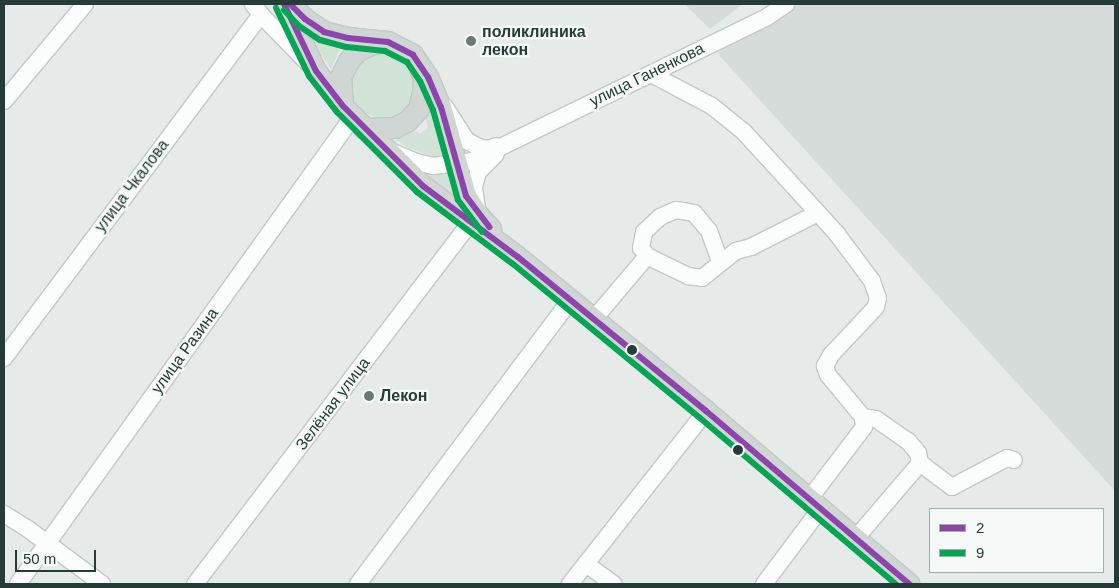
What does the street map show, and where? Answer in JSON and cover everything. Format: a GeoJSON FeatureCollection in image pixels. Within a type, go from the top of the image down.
{"type":"FeatureCollection","features":[{"type":"Feature","properties":{"kind":"main road"},"geometry":{"type":"LineString","coordinates":[[284,4],[316,71],[353,118],[423,186],[474,220],[570,302],[706,411],[816,503],[909,584]]}},
{"type":"Feature","properties":{"kind":"main road"},"geometry":{"type":"LineString","coordinates":[[290,4],[305,19],[324,32],[348,38],[388,42],[408,50],[413,55],[428,77],[441,107],[456,164],[474,220]]}},
{"type":"Feature","properties":{"kind":"main road"},"geometry":{"type":"LineString","coordinates":[[353,118],[341,76],[349,61],[358,51],[373,44],[388,42]]}},
{"type":"Feature","properties":{"kind":"main road"},"geometry":{"type":"LineString","coordinates":[[353,118],[396,128],[408,121],[419,109],[424,78],[413,55]]}},
{"type":"Feature","properties":{"kind":"street"},"geometry":{"type":"LineString","coordinates":[[4,102],[85,4]]}},
{"type":"Feature","properties":{"kind":"street","name":"улица Ганенкова"},"geometry":{"type":"LineString","coordinates":[[378,143],[416,162],[433,166],[472,161],[767,17],[786,4]]}},
{"type":"Feature","properties":{"kind":"street"},"geometry":{"type":"LineString","coordinates":[[257,9],[316,71]]}},
{"type":"Feature","properties":{"kind":"street","name":"улица Чкалова"},"geometry":{"type":"LineString","coordinates":[[4,358],[257,9]]}},
{"type":"Feature","properties":{"kind":"street"},"geometry":{"type":"LineString","coordinates":[[651,74],[712,106],[744,132],[837,234],[872,282],[878,298],[876,307],[831,355],[825,366],[828,376],[863,417],[864,427],[764,584]]}},
{"type":"Feature","properties":{"kind":"street"},"geometry":{"type":"LineString","coordinates":[[428,77],[466,140],[479,148],[488,149],[507,144]]}},
{"type":"Feature","properties":{"kind":"street","name":"улица Разина"},"geometry":{"type":"LineString","coordinates":[[18,584],[353,118]]}},
{"type":"Feature","properties":{"kind":"street"},"geometry":{"type":"LineString","coordinates":[[474,220],[474,187],[478,172],[507,144]]}},
{"type":"Feature","properties":{"kind":"street"},"geometry":{"type":"LineString","coordinates":[[720,261],[709,230],[694,213],[676,210],[660,217],[644,232],[641,248],[647,256],[688,276],[702,278],[720,261],[736,251],[751,247],[818,213]]}},
{"type":"Feature","properties":{"kind":"street","name":"Зелёная улица"},"geometry":{"type":"LineString","coordinates":[[195,584],[474,220]]}},
{"type":"Feature","properties":{"kind":"street"},"geometry":{"type":"LineString","coordinates":[[593,320],[647,256]]}},
{"type":"Feature","properties":{"kind":"street"},"geometry":{"type":"LineString","coordinates":[[358,584],[570,302]]}},
{"type":"Feature","properties":{"kind":"street"},"geometry":{"type":"LineString","coordinates":[[570,584],[706,411]]}},
{"type":"Feature","properties":{"kind":"street"},"geometry":{"type":"LineString","coordinates":[[863,417],[876,419],[908,442],[918,452],[920,463],[952,487],[1007,458],[1014,460]]}},
{"type":"Feature","properties":{"kind":"street"},"geometry":{"type":"LineString","coordinates":[[856,538],[920,463]]}},
{"type":"Feature","properties":{"kind":"street"},"geometry":{"type":"LineString","coordinates":[[4,514],[102,584]]}},
{"type":"Feature","properties":{"kind":"street"},"geometry":{"type":"LineString","coordinates":[[586,564],[614,584]]}},
{"type":"Feature","properties":{"kind":"shaded area"},"geometry":{"type":"Polygon","coordinates":[[[685,4],[743,4],[710,29],[685,4]]]}},
{"type":"Feature","properties":{"kind":"shaded area"},"geometry":{"type":"Polygon","coordinates":[[[799,4],[1115,4],[1115,491],[717,53],[799,4]]]}},
{"type":"Feature","properties":{"kind":"green space"},"geometry":{"type":"Polygon","coordinates":[[[304,28],[343,43],[331,69],[304,28]]]}},
{"type":"Feature","properties":{"kind":"green space"},"geometry":{"type":"Polygon","coordinates":[[[383,52],[396,55],[406,62],[413,72],[416,85],[413,98],[406,108],[396,115],[383,118],[370,115],[360,108],[353,98],[350,85],[353,72],[360,62],[370,55],[383,52]]]}},
{"type":"Feature","properties":{"kind":"green space"},"geometry":{"type":"Polygon","coordinates":[[[434,107],[446,152],[444,157],[435,158],[407,147],[395,139],[413,130],[420,134],[428,128],[426,119],[434,107]]]}},
{"type":"Feature","properties":{"kind":"green space"},"geometry":{"type":"Polygon","coordinates":[[[417,169],[449,172],[456,201],[417,169]]]}},
{"type":"Feature","properties":{"kind":"transit line","name":"2"},"geometry":{"type":"LineString","coordinates":[[284,4],[316,71],[343,106],[423,186],[518,257],[706,411],[909,584]]}},
{"type":"Feature","properties":{"kind":"transit line","name":"2"},"geometry":{"type":"LineString","coordinates":[[290,4],[305,19],[324,32],[348,38],[388,42],[413,55],[428,77],[441,107],[466,196],[489,227]]}},
{"type":"Feature","properties":{"kind":"transit line","name":"9"},"geometry":{"type":"LineString","coordinates":[[276,8],[309,76],[337,112],[417,192],[513,264],[700,418],[896,584]]}},
{"type":"Feature","properties":{"kind":"transit line","name":"9"},"geometry":{"type":"LineString","coordinates":[[284,10],[299,26],[320,40],[347,47],[385,51],[407,62],[420,81],[433,110],[458,200],[482,232]]}},
{"type":"Feature","properties":{"kind":"place","name":"поликлиника лекон"},"geometry":{"type":"Point","coordinates":[471,41]}},
{"type":"Feature","properties":{"kind":"place","name":"Лекон"},"geometry":{"type":"Point","coordinates":[369,396]}}]}
